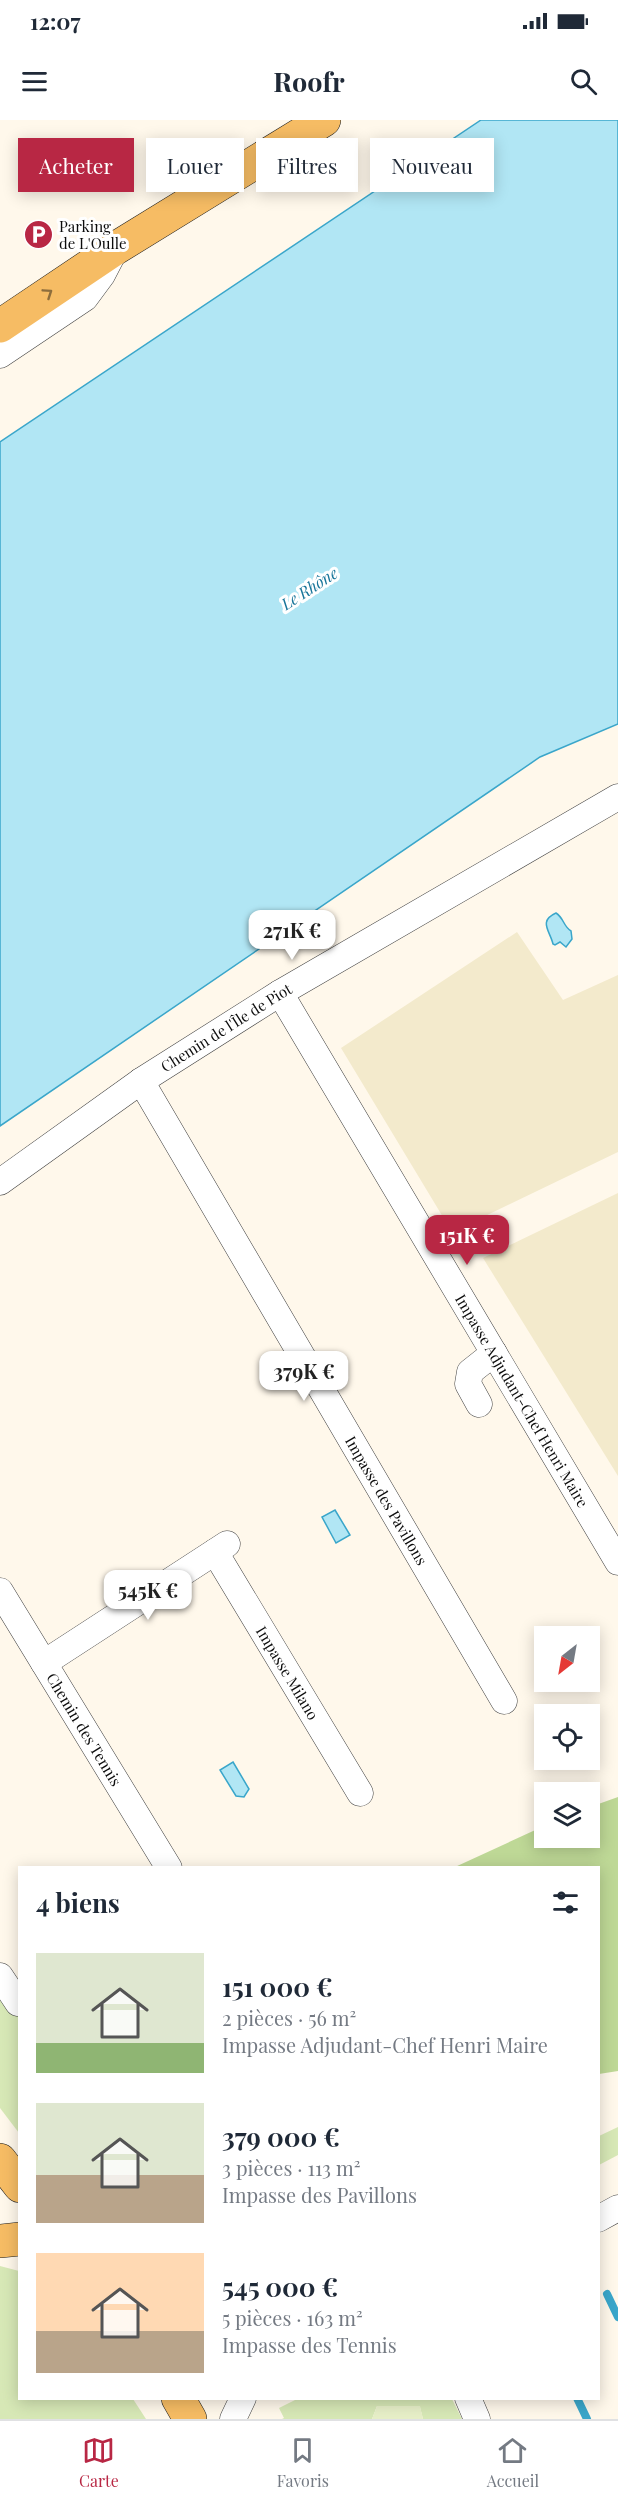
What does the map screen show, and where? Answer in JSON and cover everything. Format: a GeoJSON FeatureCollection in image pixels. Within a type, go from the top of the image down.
{"type":"FeatureCollection","features":[{"type":"Feature","properties":{"kind":"main road"},"geometry":{"type":"LineString","coordinates":[[0,326],[116,248],[324,120]]}},
{"type":"Feature","properties":{"kind":"main road"},"geometry":{"type":"LineString","coordinates":[[0,2160],[18,2183]]}},
{"type":"Feature","properties":{"kind":"main road"},"geometry":{"type":"LineString","coordinates":[[0,2241],[18,2239]]}},
{"type":"Feature","properties":{"kind":"main road"},"geometry":{"type":"LineString","coordinates":[[179,2400],[190,2419]]}},
{"type":"Feature","properties":{"kind":"street"},"geometry":{"type":"LineString","coordinates":[[0,355],[85,298],[102,275],[116,248]]}},
{"type":"Feature","properties":{"kind":"street","name":"Chemin de l'Île de Piot"},"geometry":{"type":"LineString","coordinates":[[0,1182],[141,1082],[280,993],[618,797]]}},
{"type":"Feature","properties":{"kind":"street","name":"Impasse Adjudant-Chef Henri Maire"},"geometry":{"type":"LineString","coordinates":[[280,993],[618,1562]]}},
{"type":"Feature","properties":{"kind":"street","name":"Impasse des Pavillons"},"geometry":{"type":"LineString","coordinates":[[141,1082],[504,1701]]}},
{"type":"Feature","properties":{"kind":"street"},"geometry":{"type":"LineString","coordinates":[[479,1404],[468,1384],[470,1371],[494,1353]]}},
{"type":"Feature","properties":{"kind":"street","name":"Impasse Milano"},"geometry":{"type":"LineString","coordinates":[[44,1663],[222,1548],[360,1793]]}},
{"type":"Feature","properties":{"kind":"street","name":"Chemin des Tennis"},"geometry":{"type":"LineString","coordinates":[[0,1591],[169,1866]]}},
{"type":"Feature","properties":{"kind":"street"},"geometry":{"type":"LineString","coordinates":[[0,1976],[18,2003]]}},
{"type":"Feature","properties":{"kind":"street"},"geometry":{"type":"LineString","coordinates":[[600,2218],[618,2208]]}},
{"type":"Feature","properties":{"kind":"street"},"geometry":{"type":"LineString","coordinates":[[233,2419],[242,2400]]}},
{"type":"Feature","properties":{"kind":"street"},"geometry":{"type":"LineString","coordinates":[[469,2400],[477,2419]]}},
{"type":"Feature","properties":{"kind":"shaded area"},"geometry":{"type":"Polygon","coordinates":[[[517,932],[563,1000],[618,975],[618,1152],[452,1232],[341,1048],[517,932]]]}},
{"type":"Feature","properties":{"kind":"shaded area"},"geometry":{"type":"Polygon","coordinates":[[[618,1193],[618,1476],[483,1258],[618,1193]]]}},
{"type":"Feature","properties":{"kind":"green space"},"geometry":{"type":"Polygon","coordinates":[[[618,1797],[618,2071],[600,2074],[600,1866],[457,1866],[534,1831],[534,1848],[600,1848],[600,1803],[618,1797]]]}},
{"type":"Feature","properties":{"kind":"green space"},"geometry":{"type":"Polygon","coordinates":[[[0,1986],[18,2012],[18,2132],[0,2108],[0,1986]]]}},
{"type":"Feature","properties":{"kind":"green space"},"geometry":{"type":"Polygon","coordinates":[[[618,2127],[618,2155],[600,2164],[600,2136],[618,2127]]]}},
{"type":"Feature","properties":{"kind":"green space"},"geometry":{"type":"Polygon","coordinates":[[[0,2266],[18,2271],[18,2400],[134,2400],[146,2419],[0,2419],[0,2266]]]}},
{"type":"Feature","properties":{"kind":"green space"},"geometry":{"type":"Polygon","coordinates":[[[295,2400],[452,2400],[462,2419],[423,2419],[420,2407],[377,2406],[372,2419],[282,2419],[284,2418],[279,2408],[295,2400]]]}},
{"type":"Feature","properties":{"kind":"green space"},"geometry":{"type":"Polygon","coordinates":[[[377,2406],[420,2406],[423,2419],[372,2419],[377,2406]]]}},
{"type":"Feature","properties":{"kind":"water","name":"Le Rhône"},"geometry":{"type":"Polygon","coordinates":[[[481,120],[618,120],[618,724],[540,757],[0,1126],[0,442],[373,192],[494,192],[494,138],[454,138],[481,120]]]}},
{"type":"Feature","properties":{"kind":"water"},"geometry":{"type":"Polygon","coordinates":[[[556,913],[571,931],[572,939],[566,947],[560,942],[553,944],[547,927],[548,919],[556,913]]]}},
{"type":"Feature","properties":{"kind":"water"},"geometry":{"type":"Polygon","coordinates":[[[335,1510],[350,1535],[336,1543],[322,1517],[335,1510]]]}},
{"type":"Feature","properties":{"kind":"water"},"geometry":{"type":"Polygon","coordinates":[[[233,1762],[249,1789],[244,1797],[236,1796],[220,1770],[233,1762]]]}},
{"type":"Feature","properties":{"kind":"waterway"},"geometry":{"type":"LineString","coordinates":[[607,2294],[618,2317]]}},
{"type":"Feature","properties":{"kind":"waterway"},"geometry":{"type":"LineString","coordinates":[[578,2400],[587,2419]]}},
{"type":"Feature","properties":{"kind":"place","name":"Parking de L'Oulle"},"geometry":{"type":"Point","coordinates":[38,235]}}]}
